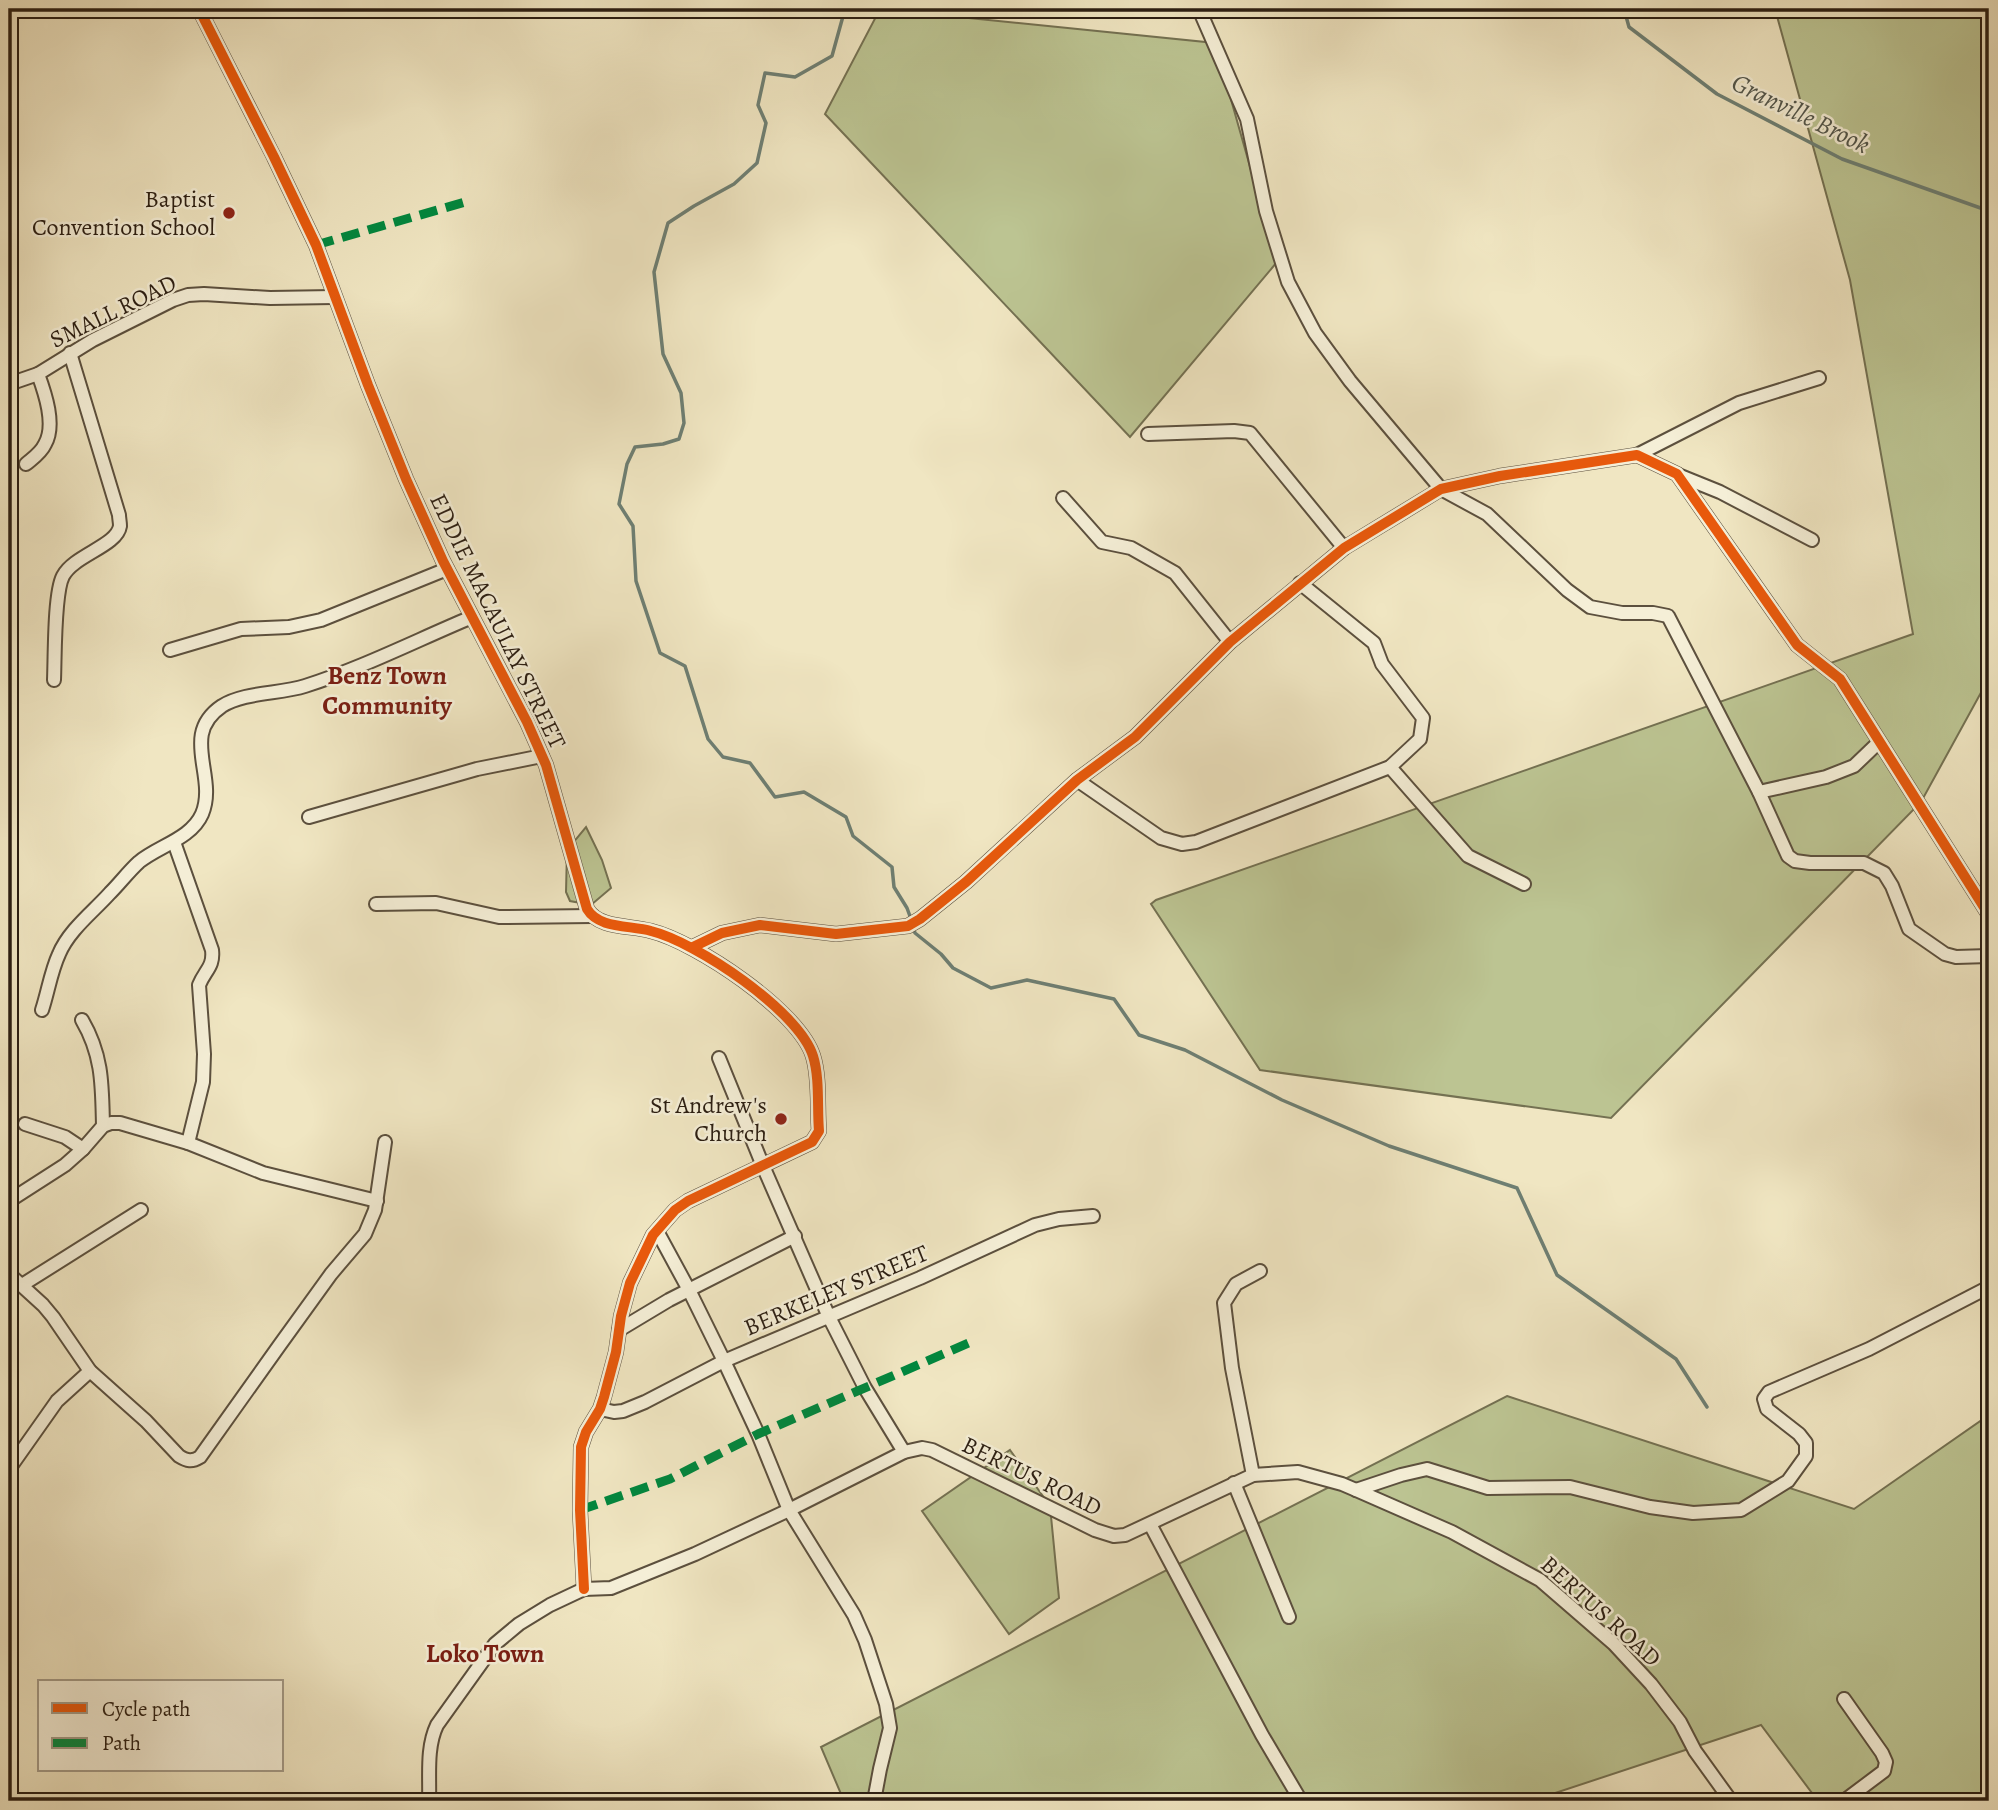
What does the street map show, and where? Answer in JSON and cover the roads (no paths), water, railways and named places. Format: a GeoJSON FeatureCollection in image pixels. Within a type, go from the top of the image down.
{"type":"FeatureCollection","features":[{"type":"Feature","properties":{"kind":"street","name":"EDDIE MACAULAY STREET"},"geometry":{"type":"LineString","coordinates":[[199,9],[316,245],[406,479],[447,569],[542,756],[587,909],[592,916]]}},
{"type":"Feature","properties":{"kind":"street"},"geometry":{"type":"LineString","coordinates":[[1199,9],[1247,119],[1266,211],[1289,282],[1315,333],[1350,380],[1441,489],[1487,514],[1567,590],[1590,607],[1622,613],[1668,616],[1759,792],[1788,856],[1802,862],[1864,863],[1884,873],[1909,929],[1945,954],[1956,957],[1989,956]]}},
{"type":"Feature","properties":{"kind":"street","name":"SMALL ROAD"},"geometry":{"type":"LineString","coordinates":[[9,384],[38,373],[115,329],[188,295],[334,297]]}},
{"type":"Feature","properties":{"kind":"street"},"geometry":{"type":"LineString","coordinates":[[54,680],[58,593],[63,576],[74,562],[110,541],[120,526],[70,353]]}},
{"type":"Feature","properties":{"kind":"street","name":"SMALL ROAD"},"geometry":{"type":"LineString","coordinates":[[26,464],[42,450],[49,431],[47,403],[38,373]]}},
{"type":"Feature","properties":{"kind":"street"},"geometry":{"type":"LineString","coordinates":[[693,947],[722,933],[760,925],[836,934],[908,926],[966,882],[1077,780],[1135,737],[1230,642],[1300,583],[1345,548],[1441,489],[1500,476],[1637,455],[1739,403],[1819,378]]}},
{"type":"Feature","properties":{"kind":"street"},"geometry":{"type":"LineString","coordinates":[[1148,433],[1250,433],[1345,548]]}},
{"type":"Feature","properties":{"kind":"street"},"geometry":{"type":"LineString","coordinates":[[1637,455],[1720,492],[1812,540]]}},
{"type":"Feature","properties":{"kind":"street"},"geometry":{"type":"LineString","coordinates":[[1677,474],[1797,645],[1840,679],[1989,915]]}},
{"type":"Feature","properties":{"kind":"street"},"geometry":{"type":"LineString","coordinates":[[1063,498],[1102,542],[1131,548],[1175,573],[1230,642]]}},
{"type":"Feature","properties":{"kind":"street"},"geometry":{"type":"LineString","coordinates":[[170,650],[242,629],[289,627],[321,620],[447,569]]}},
{"type":"Feature","properties":{"kind":"street"},"geometry":{"type":"LineString","coordinates":[[1077,780],[1161,838],[1182,844],[1196,842],[1390,767],[1420,739],[1423,718],[1382,664],[1374,643],[1300,583]]}},
{"type":"Feature","properties":{"kind":"street"},"geometry":{"type":"LineString","coordinates":[[43,1010],[58,954],[67,939],[140,862],[174,842],[194,825],[201,815],[206,789],[200,745],[201,732],[214,713],[232,701],[316,682],[472,617]]}},
{"type":"Feature","properties":{"kind":"street"},"geometry":{"type":"LineString","coordinates":[[1759,792],[1826,777],[1854,766],[1879,742]]}},
{"type":"Feature","properties":{"kind":"street"},"geometry":{"type":"LineString","coordinates":[[309,817],[478,769],[542,756]]}},
{"type":"Feature","properties":{"kind":"street"},"geometry":{"type":"LineString","coordinates":[[1390,767],[1468,856],[1524,884]]}},
{"type":"Feature","properties":{"kind":"street"},"geometry":{"type":"LineString","coordinates":[[174,842],[212,950],[213,961],[199,985],[205,1054],[203,1082],[188,1143]]}},
{"type":"Feature","properties":{"kind":"street"},"geometry":{"type":"LineString","coordinates":[[376,904],[436,903],[499,917],[592,916],[603,923],[661,933],[693,947],[737,976],[790,1020],[807,1042],[813,1058],[819,1132],[816,1138],[688,1201],[675,1210],[657,1231],[630,1283],[621,1316],[616,1352],[600,1409],[586,1432],[581,1447],[580,1510],[584,1589]]}},
{"type":"Feature","properties":{"kind":"street"},"geometry":{"type":"LineString","coordinates":[[82,1020],[90,1034],[102,1076],[103,1126]]}},
{"type":"Feature","properties":{"kind":"street"},"geometry":{"type":"LineString","coordinates":[[719,1058],[763,1166],[830,1317],[865,1388],[904,1452]]}},
{"type":"Feature","properties":{"kind":"street"},"geometry":{"type":"LineString","coordinates":[[9,1201],[65,1165],[103,1126],[120,1123],[188,1143],[263,1172],[377,1201]]}},
{"type":"Feature","properties":{"kind":"street"},"geometry":{"type":"LineString","coordinates":[[25,1124],[65,1138],[83,1149]]}},
{"type":"Feature","properties":{"kind":"street"},"geometry":{"type":"LineString","coordinates":[[9,1274],[53,1317],[90,1371],[146,1421],[179,1456],[186,1461],[194,1461],[200,1457],[331,1274],[365,1234],[377,1201],[385,1142]]}},
{"type":"Feature","properties":{"kind":"street"},"geometry":{"type":"LineString","coordinates":[[22,1285],[141,1210]]}},
{"type":"Feature","properties":{"kind":"street","name":"BERKELEY STREET"},"geometry":{"type":"LineString","coordinates":[[600,1409],[614,1412],[630,1408],[724,1361],[920,1279],[1035,1226],[1059,1219],[1093,1216]]}},
{"type":"Feature","properties":{"kind":"street"},"geometry":{"type":"LineString","coordinates":[[657,1231],[724,1361],[789,1510],[854,1615],[865,1640],[886,1704],[890,1728],[874,1801]]}},
{"type":"Feature","properties":{"kind":"street"},"geometry":{"type":"LineString","coordinates":[[620,1331],[669,1300],[795,1236]]}},
{"type":"Feature","properties":{"kind":"street"},"geometry":{"type":"LineString","coordinates":[[1253,1475],[1232,1368],[1224,1303],[1236,1284],[1259,1271]]}},
{"type":"Feature","properties":{"kind":"street"},"geometry":{"type":"LineString","coordinates":[[1356,1490],[1427,1469],[1488,1488],[1570,1487],[1650,1507],[1693,1513],[1741,1510],[1788,1481],[1806,1456],[1806,1443],[1799,1434],[1767,1409],[1764,1399],[1769,1392],[1869,1349],[1989,1287]]}},
{"type":"Feature","properties":{"kind":"street"},"geometry":{"type":"LineString","coordinates":[[9,1469],[57,1401],[90,1371]]}},
{"type":"Feature","properties":{"kind":"street","name":"BERTUS ROAD"},"geometry":{"type":"LineString","coordinates":[[429,1801],[431,1737],[495,1644],[507,1634],[550,1605],[584,1589],[611,1588],[695,1554],[904,1452],[922,1448],[932,1450],[1114,1536],[1125,1535],[1253,1475],[1298,1472],[1356,1490],[1452,1532],[1540,1580],[1619,1649],[1651,1684],[1680,1722],[1695,1751],[1731,1801]]}},
{"type":"Feature","properties":{"kind":"street"},"geometry":{"type":"LineString","coordinates":[[1234,1483],[1289,1617]]}},
{"type":"Feature","properties":{"kind":"street"},"geometry":{"type":"LineString","coordinates":[[1150,1524],[1262,1735],[1301,1801]]}},
{"type":"Feature","properties":{"kind":"street"},"geometry":{"type":"LineString","coordinates":[[1844,1699],[1886,1762],[1884,1771],[1844,1801]]}},
{"type":"Feature","properties":{"kind":"waterway"},"geometry":{"type":"LineString","coordinates":[[845,9],[832,56],[795,77],[765,73],[758,105],[766,123],[757,163],[734,184],[668,223],[654,272],[663,354],[681,393],[684,423],[679,439],[635,447],[627,464],[619,504],[633,526],[636,581],[660,653],[685,666],[708,739],[723,757],[750,763],[775,797],[804,792],[846,817],[853,836],[892,867],[894,887],[911,919]]}},
{"type":"Feature","properties":{"kind":"waterway","name":"Granville Brook"},"geometry":{"type":"LineString","coordinates":[[1624,9],[1629,27],[1717,94],[1842,159],[1989,211]]}},
{"type":"Feature","properties":{"kind":"waterway"},"geometry":{"type":"LineString","coordinates":[[913,927],[915,933],[941,954],[953,968],[991,988],[1027,980],[1114,999],[1139,1035],[1185,1050],[1282,1100],[1389,1146],[1517,1188],[1557,1275],[1676,1359],[1707,1407]]}},
{"type":"Feature","properties":{"kind":"place","name":"Baptist Convention School"},"geometry":{"type":"Point","coordinates":[229,213]}},
{"type":"Feature","properties":{"kind":"place","name":"St Andrew's Church"},"geometry":{"type":"Point","coordinates":[781,1119]}},
{"type":"Feature","properties":{"kind":"district","name":"Benz Town Community"},"geometry":{"type":"Point","coordinates":[387,690]}},
{"type":"Feature","properties":{"kind":"district","name":"Loko Town"},"geometry":{"type":"Point","coordinates":[485,1653]}}]}
